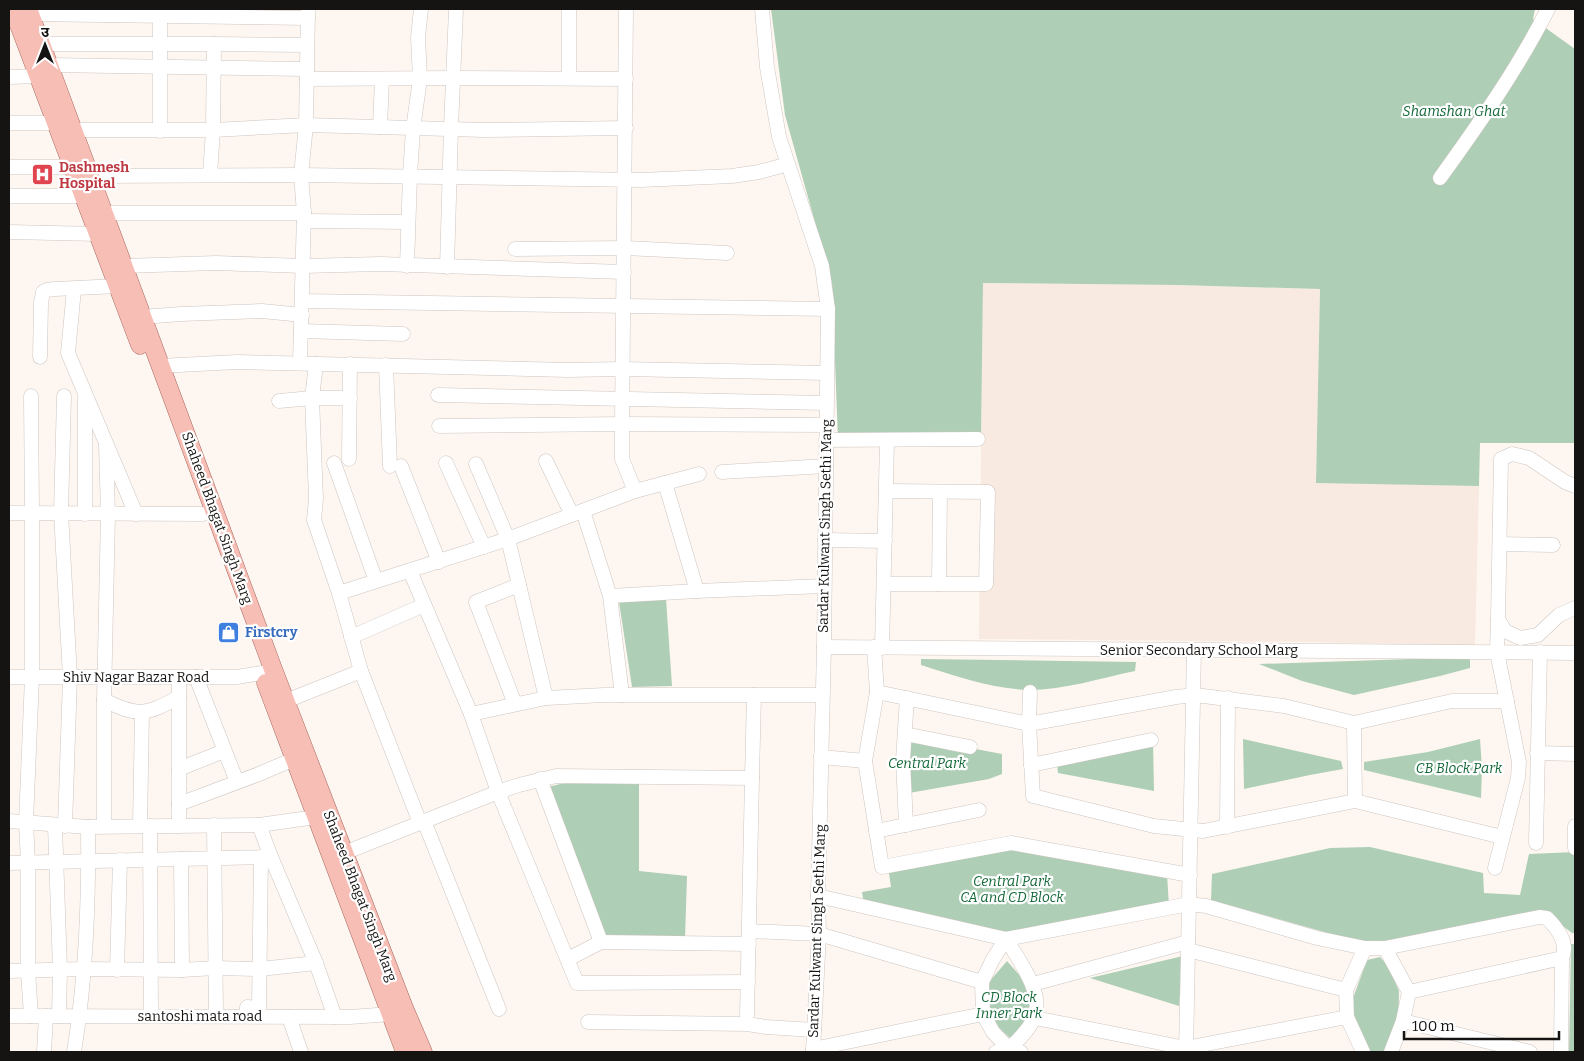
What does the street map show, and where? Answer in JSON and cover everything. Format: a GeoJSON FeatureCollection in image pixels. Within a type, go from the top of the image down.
{"type":"FeatureCollection","features":[{"type":"Feature","properties":{"kind":"main road","name":"Shaheed Bhagat Singh Marg"},"geometry":{"type":"LineString","coordinates":[[24,11],[41,44],[44,71],[74,130],[124,266],[268,671],[294,759],[405,1052]]}},
{"type":"Feature","properties":{"kind":"main road","name":"Shaheed Bhagat Singh Marg"},"geometry":{"type":"LineString","coordinates":[[24,11],[44,71],[57,122],[203,514],[268,671],[286,701],[422,1052]]}},
{"type":"Feature","properties":{"kind":"street"},"geometry":{"type":"LineString","coordinates":[[407,266],[413,129],[420,79],[418,37],[421,9]]}},
{"type":"Feature","properties":{"kind":"street"},"geometry":{"type":"LineString","coordinates":[[447,267],[456,9]]}},
{"type":"Feature","properties":{"kind":"street"},"geometry":{"type":"LineString","coordinates":[[569,9],[569,78]]}},
{"type":"Feature","properties":{"kind":"street"},"geometry":{"type":"LineString","coordinates":[[626,9],[622,458],[635,492]]}},
{"type":"Feature","properties":{"kind":"street","name":"Sardar Kulwant Singh Sethi Marg"},"geometry":{"type":"LineString","coordinates":[[762,9],[767,68],[779,137],[822,266],[828,309],[824,647],[818,896],[819,934],[813,1051]]}},
{"type":"Feature","properties":{"kind":"street"},"geometry":{"type":"LineString","coordinates":[[1440,178],[1468,139],[1523,53],[1548,9]]}},
{"type":"Feature","properties":{"kind":"street"},"geometry":{"type":"LineString","coordinates":[[24,11],[308,14],[306,125],[301,175],[304,217],[300,364]]}},
{"type":"Feature","properties":{"kind":"street"},"geometry":{"type":"LineString","coordinates":[[160,13],[160,131]]}},
{"type":"Feature","properties":{"kind":"street"},"geometry":{"type":"LineString","coordinates":[[41,44],[307,45]]}},
{"type":"Feature","properties":{"kind":"street"},"geometry":{"type":"LineString","coordinates":[[210,175],[213,130],[214,44]]}},
{"type":"Feature","properties":{"kind":"street"},"geometry":{"type":"LineString","coordinates":[[9,77],[44,71],[161,67],[214,68],[382,79],[626,79]]}},
{"type":"Feature","properties":{"kind":"street"},"geometry":{"type":"LineString","coordinates":[[380,127],[382,79]]}},
{"type":"Feature","properties":{"kind":"street"},"geometry":{"type":"LineString","coordinates":[[9,123],[57,122]]}},
{"type":"Feature","properties":{"kind":"street"},"geometry":{"type":"LineString","coordinates":[[74,130],[213,130],[306,125],[484,130],[626,128]]}},
{"type":"Feature","properties":{"kind":"street"},"geometry":{"type":"LineString","coordinates":[[91,176],[301,175],[625,180],[732,176],[759,172],[788,164]]}},
{"type":"Feature","properties":{"kind":"street"},"geometry":{"type":"LineString","coordinates":[[9,167],[74,168]]}},
{"type":"Feature","properties":{"kind":"street"},"geometry":{"type":"LineString","coordinates":[[9,196],[84,196]]}},
{"type":"Feature","properties":{"kind":"street"},"geometry":{"type":"LineString","coordinates":[[104,213],[304,217],[408,222]]}},
{"type":"Feature","properties":{"kind":"street"},"geometry":{"type":"LineString","coordinates":[[9,232],[98,234]]}},
{"type":"Feature","properties":{"kind":"street"},"geometry":{"type":"LineString","coordinates":[[515,249],[625,248],[727,253]]}},
{"type":"Feature","properties":{"kind":"street"},"geometry":{"type":"LineString","coordinates":[[124,266],[216,263],[303,266],[380,264],[624,272]]}},
{"type":"Feature","properties":{"kind":"street"},"geometry":{"type":"LineString","coordinates":[[40,357],[43,292],[47,290],[118,286]]}},
{"type":"Feature","properties":{"kind":"street"},"geometry":{"type":"LineString","coordinates":[[74,289],[68,353],[136,514]]}},
{"type":"Feature","properties":{"kind":"street"},"geometry":{"type":"LineString","coordinates":[[142,317],[302,308],[623,307],[828,309]]}},
{"type":"Feature","properties":{"kind":"street"},"geometry":{"type":"LineString","coordinates":[[301,331],[403,334]]}},
{"type":"Feature","properties":{"kind":"street"},"geometry":{"type":"LineString","coordinates":[[160,366],[237,362],[568,370],[622,369],[827,373]]}},
{"type":"Feature","properties":{"kind":"street"},"geometry":{"type":"LineString","coordinates":[[316,364],[312,398],[316,499],[314,520],[339,593],[361,671],[499,1010]]}},
{"type":"Feature","properties":{"kind":"street"},"geometry":{"type":"LineString","coordinates":[[349,459],[350,364]]}},
{"type":"Feature","properties":{"kind":"street"},"geometry":{"type":"LineString","coordinates":[[386,365],[395,466],[439,562]]}},
{"type":"Feature","properties":{"kind":"street"},"geometry":{"type":"LineString","coordinates":[[85,393],[85,514]]}},
{"type":"Feature","properties":{"kind":"street"},"geometry":{"type":"LineString","coordinates":[[438,395],[826,403]]}},
{"type":"Feature","properties":{"kind":"street"},"geometry":{"type":"LineString","coordinates":[[31,396],[32,677],[26,822],[28,971],[31,1016]]}},
{"type":"Feature","properties":{"kind":"street"},"geometry":{"type":"LineString","coordinates":[[44,1052],[60,969],[56,862],[70,677],[61,513],[64,396]]}},
{"type":"Feature","properties":{"kind":"street"},"geometry":{"type":"LineString","coordinates":[[279,401],[312,398],[350,398]]}},
{"type":"Feature","properties":{"kind":"street"},"geometry":{"type":"LineString","coordinates":[[440,426],[622,424],[826,425]]}},
{"type":"Feature","properties":{"kind":"street"},"geometry":{"type":"LineString","coordinates":[[826,440],[978,440]]}},
{"type":"Feature","properties":{"kind":"street"},"geometry":{"type":"LineString","coordinates":[[887,441],[884,584],[878,648],[877,692],[865,761],[882,867],[1011,843],[1190,876]]}},
{"type":"Feature","properties":{"kind":"street"},"geometry":{"type":"LineString","coordinates":[[104,826],[104,677],[108,514],[106,444]]}},
{"type":"Feature","properties":{"kind":"street"},"geometry":{"type":"LineString","coordinates":[[1495,868],[1518,778],[1519,762],[1497,652],[1501,459],[1512,454],[1529,458],[1565,482],[1575,486]]}},
{"type":"Feature","properties":{"kind":"street"},"geometry":{"type":"LineString","coordinates":[[546,461],[578,513],[610,596],[622,695]]}},
{"type":"Feature","properties":{"kind":"street"},"geometry":{"type":"LineString","coordinates":[[334,463],[376,581]]}},
{"type":"Feature","properties":{"kind":"street"},"geometry":{"type":"LineString","coordinates":[[446,463],[484,547]]}},
{"type":"Feature","properties":{"kind":"street"},"geometry":{"type":"LineString","coordinates":[[476,464],[508,540],[546,698]]}},
{"type":"Feature","properties":{"kind":"street"},"geometry":{"type":"LineString","coordinates":[[722,472],[826,466]]}},
{"type":"Feature","properties":{"kind":"street"},"geometry":{"type":"LineString","coordinates":[[339,593],[508,540],[635,492],[699,474]]}},
{"type":"Feature","properties":{"kind":"street"},"geometry":{"type":"LineString","coordinates":[[665,483],[697,591]]}},
{"type":"Feature","properties":{"kind":"street"},"geometry":{"type":"LineString","coordinates":[[884,584],[986,584],[988,492],[886,491]]}},
{"type":"Feature","properties":{"kind":"street"},"geometry":{"type":"LineString","coordinates":[[939,584],[940,492]]}},
{"type":"Feature","properties":{"kind":"street"},"geometry":{"type":"LineString","coordinates":[[9,514],[203,514]]}},
{"type":"Feature","properties":{"kind":"street"},"geometry":{"type":"LineString","coordinates":[[825,540],[885,541]]}},
{"type":"Feature","properties":{"kind":"street"},"geometry":{"type":"LineString","coordinates":[[1500,544],[1553,545]]}},
{"type":"Feature","properties":{"kind":"street"},"geometry":{"type":"LineString","coordinates":[[410,571],[471,714],[498,792],[577,983],[748,982]]}},
{"type":"Feature","properties":{"kind":"street"},"geometry":{"type":"LineString","coordinates":[[515,704],[476,602],[519,586]]}},
{"type":"Feature","properties":{"kind":"street"},"geometry":{"type":"LineString","coordinates":[[610,596],[824,586]]}},
{"type":"Feature","properties":{"kind":"street"},"geometry":{"type":"LineString","coordinates":[[351,637],[424,605]]}},
{"type":"Feature","properties":{"kind":"street"},"geometry":{"type":"LineString","coordinates":[[1498,619],[1505,631],[1520,638],[1538,635],[1559,615],[1575,608]]}},
{"type":"Feature","properties":{"kind":"street","name":"Senior Secondary School Marg"},"geometry":{"type":"LineString","coordinates":[[824,647],[1575,653]]}},
{"type":"Feature","properties":{"kind":"street"},"geometry":{"type":"LineString","coordinates":[[1186,1050],[1195,695],[1194,650]]}},
{"type":"Feature","properties":{"kind":"street"},"geometry":{"type":"LineString","coordinates":[[1536,843],[1540,652]]}},
{"type":"Feature","properties":{"kind":"street","name":"Shiv Nagar Bazar Road"},"geometry":{"type":"LineString","coordinates":[[9,677],[237,678],[268,671]]}},
{"type":"Feature","properties":{"kind":"street"},"geometry":{"type":"LineString","coordinates":[[286,701],[361,671]]}},
{"type":"Feature","properties":{"kind":"street"},"geometry":{"type":"LineString","coordinates":[[179,826],[180,677]]}},
{"type":"Feature","properties":{"kind":"street"},"geometry":{"type":"LineString","coordinates":[[196,677],[237,782]]}},
{"type":"Feature","properties":{"kind":"street"},"geometry":{"type":"LineString","coordinates":[[877,692],[1028,724],[1195,695],[1284,706],[1354,723],[1452,701],[1506,701]]}},
{"type":"Feature","properties":{"kind":"street"},"geometry":{"type":"LineString","coordinates":[[1030,692],[1028,724],[1033,796],[1154,826],[1203,831],[1355,801],[1502,837]]}},
{"type":"Feature","properties":{"kind":"street"},"geometry":{"type":"LineString","coordinates":[[471,714],[546,698],[622,695],[822,695]]}},
{"type":"Feature","properties":{"kind":"street"},"geometry":{"type":"LineString","coordinates":[[747,1015],[754,695]]}},
{"type":"Feature","properties":{"kind":"street"},"geometry":{"type":"LineString","coordinates":[[104,700],[126,710],[142,712],[160,708],[179,697]]}},
{"type":"Feature","properties":{"kind":"street"},"geometry":{"type":"LineString","coordinates":[[906,825],[903,760],[907,698]]}},
{"type":"Feature","properties":{"kind":"street"},"geometry":{"type":"LineString","coordinates":[[1227,827],[1228,698]]}},
{"type":"Feature","properties":{"kind":"street"},"geometry":{"type":"LineString","coordinates":[[142,712],[145,826],[151,859],[151,1016]]}},
{"type":"Feature","properties":{"kind":"street"},"geometry":{"type":"LineString","coordinates":[[1354,723],[1355,801]]}},
{"type":"Feature","properties":{"kind":"street"},"geometry":{"type":"LineString","coordinates":[[906,734],[970,747]]}},
{"type":"Feature","properties":{"kind":"street"},"geometry":{"type":"LineString","coordinates":[[1031,765],[1152,740]]}},
{"type":"Feature","properties":{"kind":"street"},"geometry":{"type":"LineString","coordinates":[[179,769],[224,751]]}},
{"type":"Feature","properties":{"kind":"street"},"geometry":{"type":"LineString","coordinates":[[1537,753],[1575,754]]}},
{"type":"Feature","properties":{"kind":"street"},"geometry":{"type":"LineString","coordinates":[[821,757],[865,761]]}},
{"type":"Feature","properties":{"kind":"street"},"geometry":{"type":"LineString","coordinates":[[179,804],[294,759]]}},
{"type":"Feature","properties":{"kind":"street"},"geometry":{"type":"LineString","coordinates":[[344,853],[498,792],[556,776],[752,778]]}},
{"type":"Feature","properties":{"kind":"street"},"geometry":{"type":"LineString","coordinates":[[540,779],[601,942]]}},
{"type":"Feature","properties":{"kind":"street"},"geometry":{"type":"LineString","coordinates":[[876,831],[979,810]]}},
{"type":"Feature","properties":{"kind":"street"},"geometry":{"type":"LineString","coordinates":[[9,821],[88,827],[259,825],[316,817]]}},
{"type":"Feature","properties":{"kind":"street"},"geometry":{"type":"LineString","coordinates":[[214,825],[216,1016]]}},
{"type":"Feature","properties":{"kind":"street"},"geometry":{"type":"LineString","coordinates":[[259,825],[266,857],[316,963],[335,1016]]}},
{"type":"Feature","properties":{"kind":"street"},"geometry":{"type":"LineString","coordinates":[[1575,826],[1575,848]]}},
{"type":"Feature","properties":{"kind":"street"},"geometry":{"type":"LineString","coordinates":[[74,1052],[80,1015],[84,969],[88,827]]}},
{"type":"Feature","properties":{"kind":"street"},"geometry":{"type":"LineString","coordinates":[[9,863],[266,857]]}},
{"type":"Feature","properties":{"kind":"street"},"geometry":{"type":"LineString","coordinates":[[247,1016],[247,1007],[259,1008],[266,857]]}},
{"type":"Feature","properties":{"kind":"street"},"geometry":{"type":"LineString","coordinates":[[181,859],[182,970]]}},
{"type":"Feature","properties":{"kind":"street"},"geometry":{"type":"LineString","coordinates":[[117,970],[120,860]]}},
{"type":"Feature","properties":{"kind":"street"},"geometry":{"type":"LineString","coordinates":[[818,896],[1006,939],[1189,904],[1206,906],[1317,938],[1365,948],[1385,948],[1539,917],[1547,918],[1556,928],[1565,946],[1562,958],[1560,1052]]}},
{"type":"Feature","properties":{"kind":"street"},"geometry":{"type":"LineString","coordinates":[[568,959],[601,942],[819,934],[982,982]]}},
{"type":"Feature","properties":{"kind":"street"},"geometry":{"type":"LineString","coordinates":[[1006,939],[1033,984],[1036,1001],[1035,1018],[1020,1039],[1008,1051],[993,1032],[983,1014],[982,982],[993,958],[1006,939]]}},
{"type":"Feature","properties":{"kind":"street"},"geometry":{"type":"LineString","coordinates":[[1033,984],[1188,946],[1346,990]]}},
{"type":"Feature","properties":{"kind":"street"},"geometry":{"type":"LineString","coordinates":[[1363,1052],[1347,1017],[1346,990],[1365,948]]}},
{"type":"Feature","properties":{"kind":"street"},"geometry":{"type":"LineString","coordinates":[[1385,948],[1409,992],[1403,1021],[1391,1052]]}},
{"type":"Feature","properties":{"kind":"street"},"geometry":{"type":"LineString","coordinates":[[1409,992],[1562,958]]}},
{"type":"Feature","properties":{"kind":"street"},"geometry":{"type":"LineString","coordinates":[[9,971],[60,969],[260,969],[316,963]]}},
{"type":"Feature","properties":{"kind":"street","name":"santoshi mata road"},"geometry":{"type":"LineString","coordinates":[[9,1016],[335,1016],[391,1014]]}},
{"type":"Feature","properties":{"kind":"street"},"geometry":{"type":"LineString","coordinates":[[813,1051],[983,1014]]}},
{"type":"Feature","properties":{"kind":"street"},"geometry":{"type":"LineString","coordinates":[[289,1016],[300,1052]]}},
{"type":"Feature","properties":{"kind":"street"},"geometry":{"type":"LineString","coordinates":[[1035,1018],[1186,1050],[1347,1017]]}},
{"type":"Feature","properties":{"kind":"street"},"geometry":{"type":"LineString","coordinates":[[1403,1021],[1530,1052]]}},
{"type":"Feature","properties":{"kind":"street"},"geometry":{"type":"LineString","coordinates":[[588,1022],[747,1024],[814,1030]]}},
{"type":"Feature","properties":{"kind":"shaded area"},"geometry":{"type":"Polygon","coordinates":[[[983,283],[1320,289],[1316,482],[1479,486],[1475,646],[1312,642],[979,639],[983,283]]]}},
{"type":"Feature","properties":{"kind":"green space","name":"Shamshan Ghat"},"geometry":{"type":"Polygon","coordinates":[[[771,9],[1535,9],[1533,19],[1575,49],[1575,443],[1480,443],[1479,486],[1316,483],[1320,289],[983,283],[981,442],[838,440],[832,283],[785,115],[771,9]]]}},
{"type":"Feature","properties":{"kind":"green space"},"geometry":{"type":"Polygon","coordinates":[[[666,599],[672,686],[632,687],[619,602],[666,599]]]}},
{"type":"Feature","properties":{"kind":"green space"},"geometry":{"type":"Polygon","coordinates":[[[1470,657],[1470,668],[1354,695],[1302,681],[1259,664],[1470,657]]]}},
{"type":"Feature","properties":{"kind":"green space"},"geometry":{"type":"Polygon","coordinates":[[[921,659],[1136,662],[1135,671],[1069,686],[1029,690],[988,685],[921,665],[921,659]]]}},
{"type":"Feature","properties":{"kind":"green space","name":"Central Park"},"geometry":{"type":"Polygon","coordinates":[[[907,736],[1002,754],[1002,774],[989,779],[909,793],[907,736]]]}},
{"type":"Feature","properties":{"kind":"green space"},"geometry":{"type":"Polygon","coordinates":[[[1153,739],[1154,791],[1058,773],[1057,764],[1153,739]]]}},
{"type":"Feature","properties":{"kind":"green space"},"geometry":{"type":"Polygon","coordinates":[[[1243,739],[1341,761],[1343,769],[1244,789],[1243,739]]]}},
{"type":"Feature","properties":{"kind":"green space","name":"CB Block Park"},"geometry":{"type":"Polygon","coordinates":[[[1480,739],[1482,768],[1481,798],[1364,770],[1364,762],[1428,752],[1480,739]]]}},
{"type":"Feature","properties":{"kind":"green space"},"geometry":{"type":"Polygon","coordinates":[[[568,782],[639,784],[639,871],[687,876],[685,939],[603,942],[581,881],[568,834],[548,787],[568,782]]]}},
{"type":"Feature","properties":{"kind":"green space","name":"Central Park CA and CD Block"},"geometry":{"type":"Polygon","coordinates":[[[1009,840],[1167,874],[1169,906],[1005,941],[864,904],[862,892],[891,887],[888,867],[1009,840]]]}},
{"type":"Feature","properties":{"kind":"green space"},"geometry":{"type":"Polygon","coordinates":[[[1370,847],[1483,873],[1484,893],[1520,895],[1529,854],[1575,852],[1575,933],[1572,933],[1543,911],[1381,942],[1360,942],[1211,900],[1212,874],[1330,848],[1370,847]]]}},
{"type":"Feature","properties":{"kind":"green space"},"geometry":{"type":"Polygon","coordinates":[[[1571,944],[1575,944],[1575,1052],[1569,1052],[1571,944]]]}},
{"type":"Feature","properties":{"kind":"green space"},"geometry":{"type":"Polygon","coordinates":[[[1183,956],[1179,1006],[1090,978],[1183,956]]]}},
{"type":"Feature","properties":{"kind":"green space"},"geometry":{"type":"Polygon","coordinates":[[[1380,957],[1388,966],[1399,991],[1398,1037],[1388,1050],[1369,1052],[1354,1023],[1353,998],[1367,960],[1380,957]]]}},
{"type":"Feature","properties":{"kind":"green space","name":"CD Block Inner Park"},"geometry":{"type":"Polygon","coordinates":[[[1007,961],[1030,987],[1030,1003],[1026,1021],[1010,1038],[996,1025],[988,1013],[989,982],[1007,961]]]}},
{"type":"Feature","properties":{"kind":"place","name":"Dashmesh Hospital"},"geometry":{"type":"Point","coordinates":[43,175]}},
{"type":"Feature","properties":{"kind":"place","name":"Firstcry"},"geometry":{"type":"Point","coordinates":[229,632]}}]}
